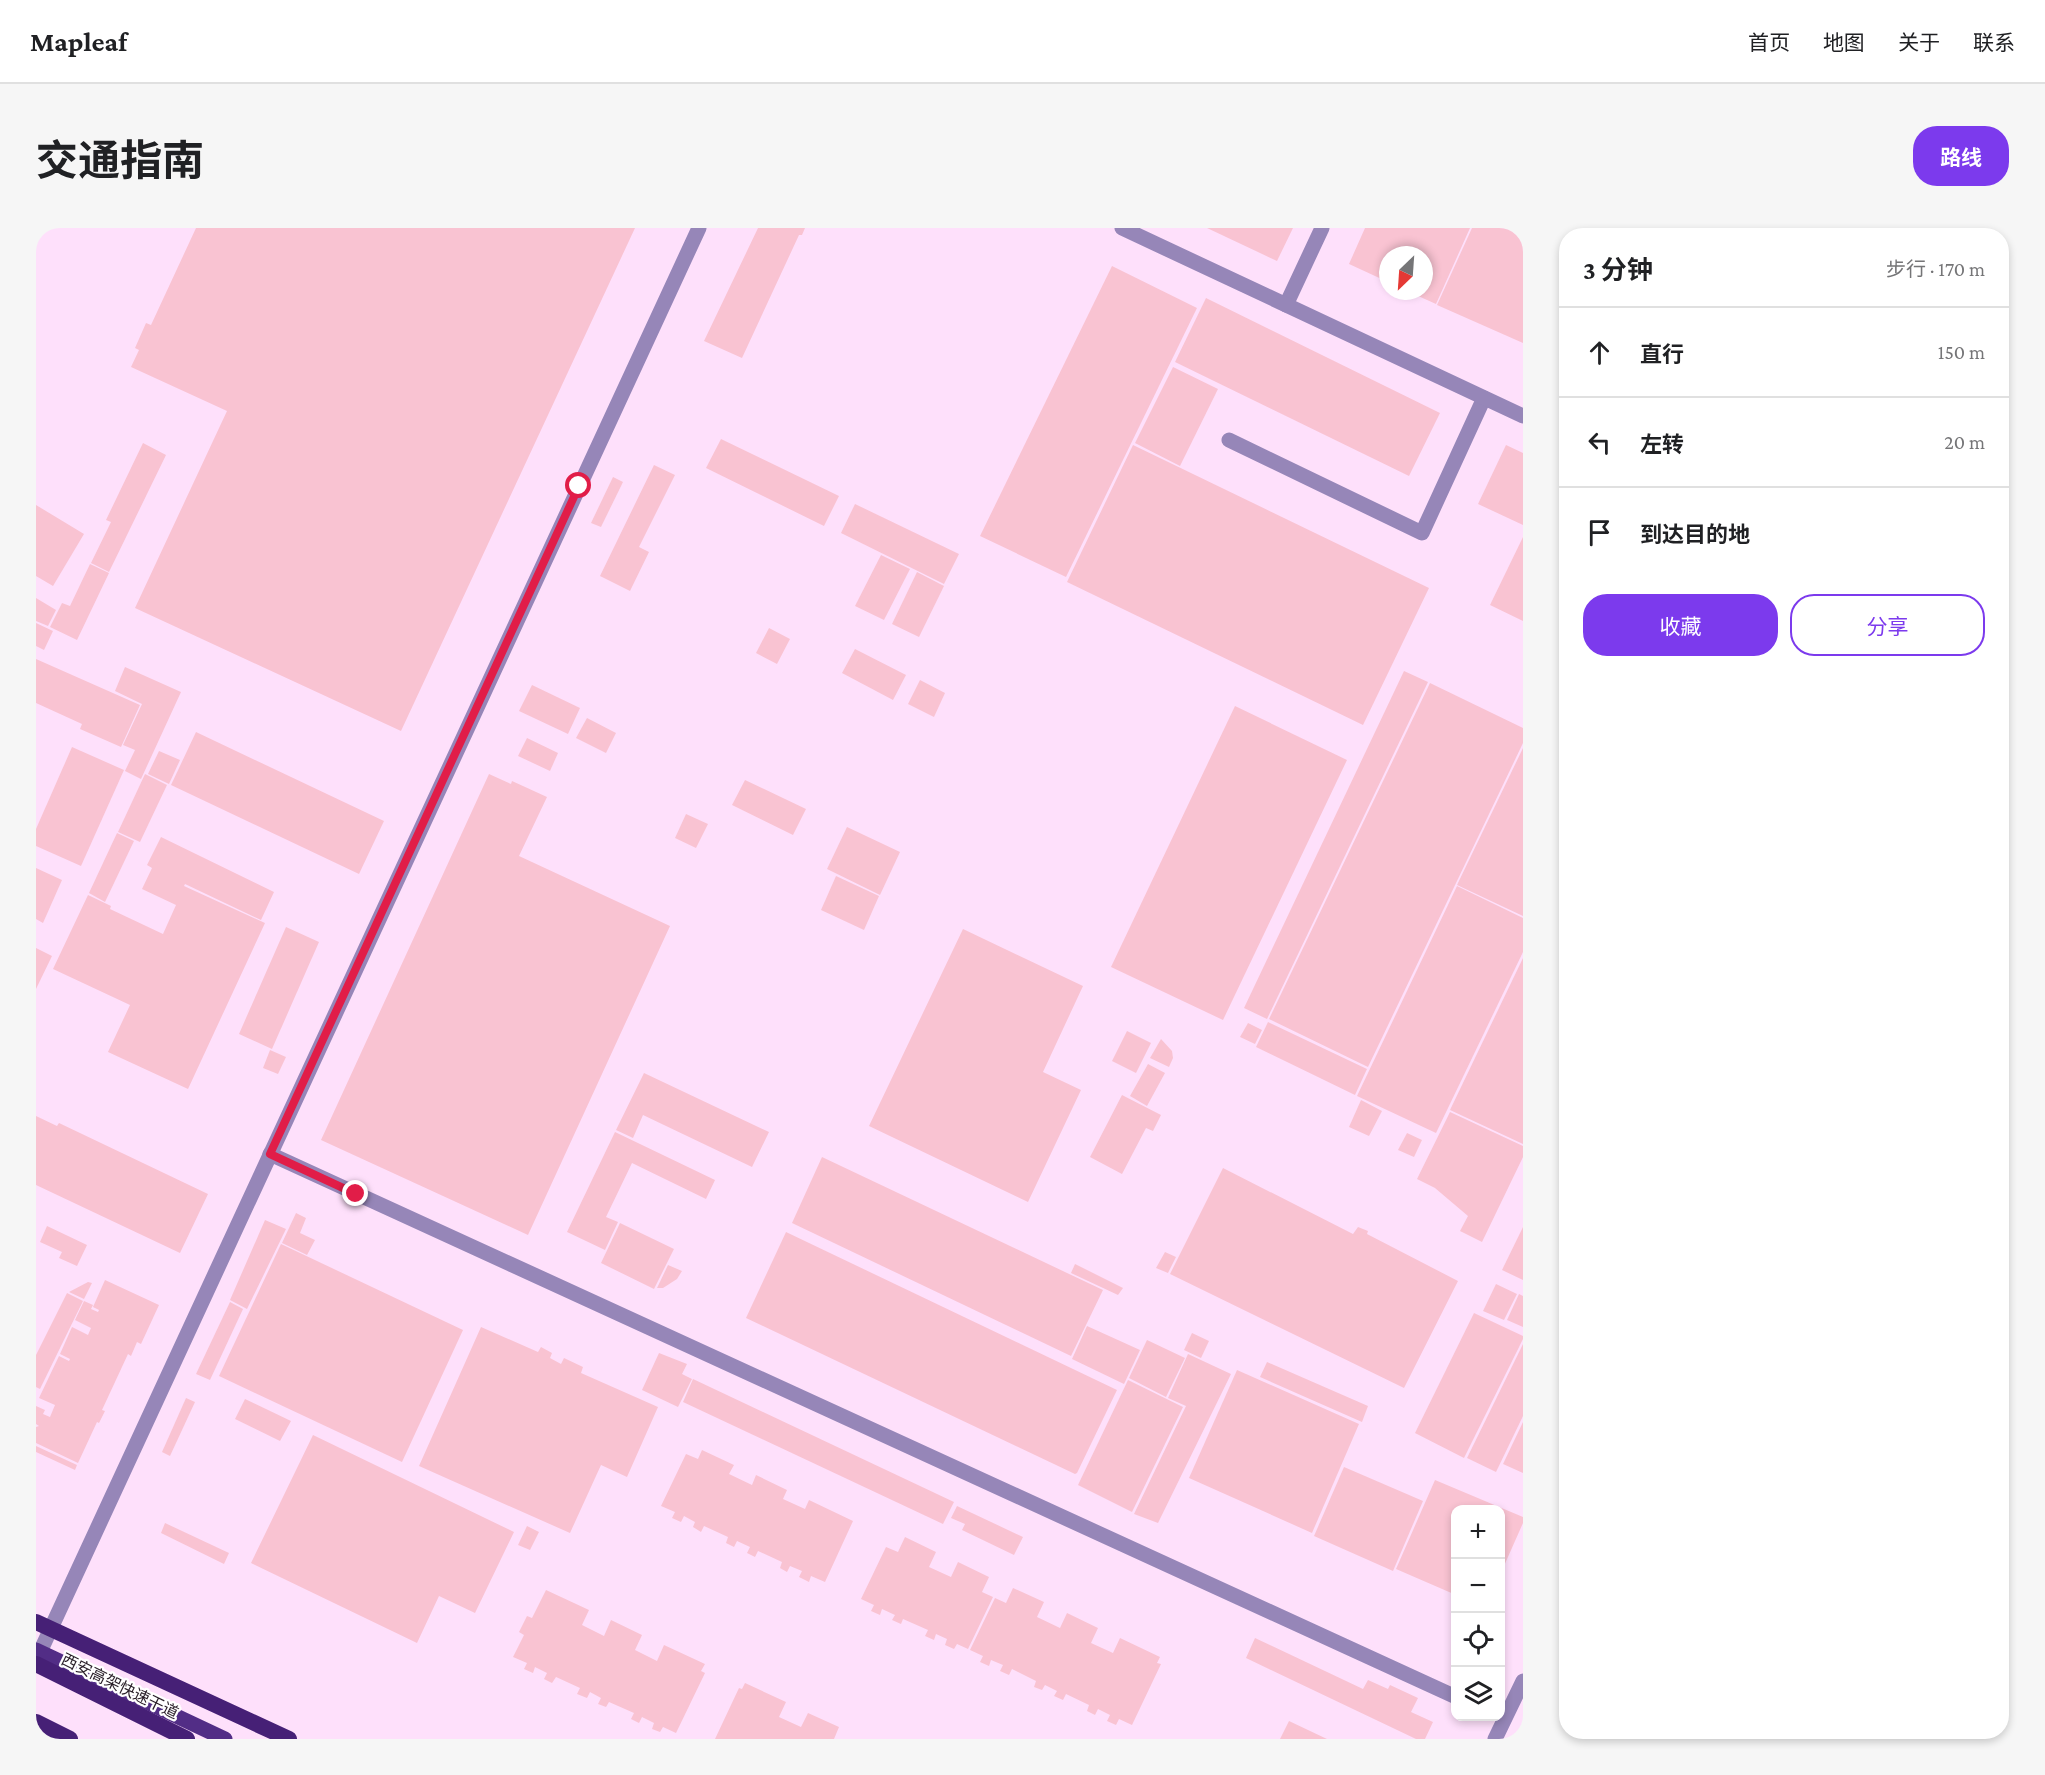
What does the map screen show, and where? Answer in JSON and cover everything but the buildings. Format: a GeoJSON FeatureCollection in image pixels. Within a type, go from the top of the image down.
{"type":"FeatureCollection","features":[{"type":"Feature","properties":{"kind":"highway"},"geometry":{"type":"LineString","coordinates":[[36,1622],[289,1739]]}},
{"type":"Feature","properties":{"kind":"highway","name":"西安高架快速干道"},"geometry":{"type":"LineString","coordinates":[[37,1655],[187,1739]]}},
{"type":"Feature","properties":{"kind":"highway"},"geometry":{"type":"LineString","coordinates":[[36,1722],[70,1739]]}},
{"type":"Feature","properties":{"kind":"main road"},"geometry":{"type":"LineString","coordinates":[[37,1655],[225,1739]]}},
{"type":"Feature","properties":{"kind":"street"},"geometry":{"type":"LineString","coordinates":[[37,1655],[699,228]]}},
{"type":"Feature","properties":{"kind":"street"},"geometry":{"type":"LineString","coordinates":[[1122,228],[1523,416]]}},
{"type":"Feature","properties":{"kind":"street"},"geometry":{"type":"LineString","coordinates":[[1286,305],[1322,228]]}},
{"type":"Feature","properties":{"kind":"street"},"geometry":{"type":"LineString","coordinates":[[1229,440],[1422,533],[1484,398]]}},
{"type":"Feature","properties":{"kind":"street"},"geometry":{"type":"LineString","coordinates":[[270,1154],[1451,1695]]}},
{"type":"Feature","properties":{"kind":"street"},"geometry":{"type":"LineString","coordinates":[[1495,1739],[1523,1681]]}},
{"type":"Feature","properties":{"kind":"route"},"geometry":{"type":"LineString","coordinates":[[356,1194],[270,1154],[579,486]]}}]}
